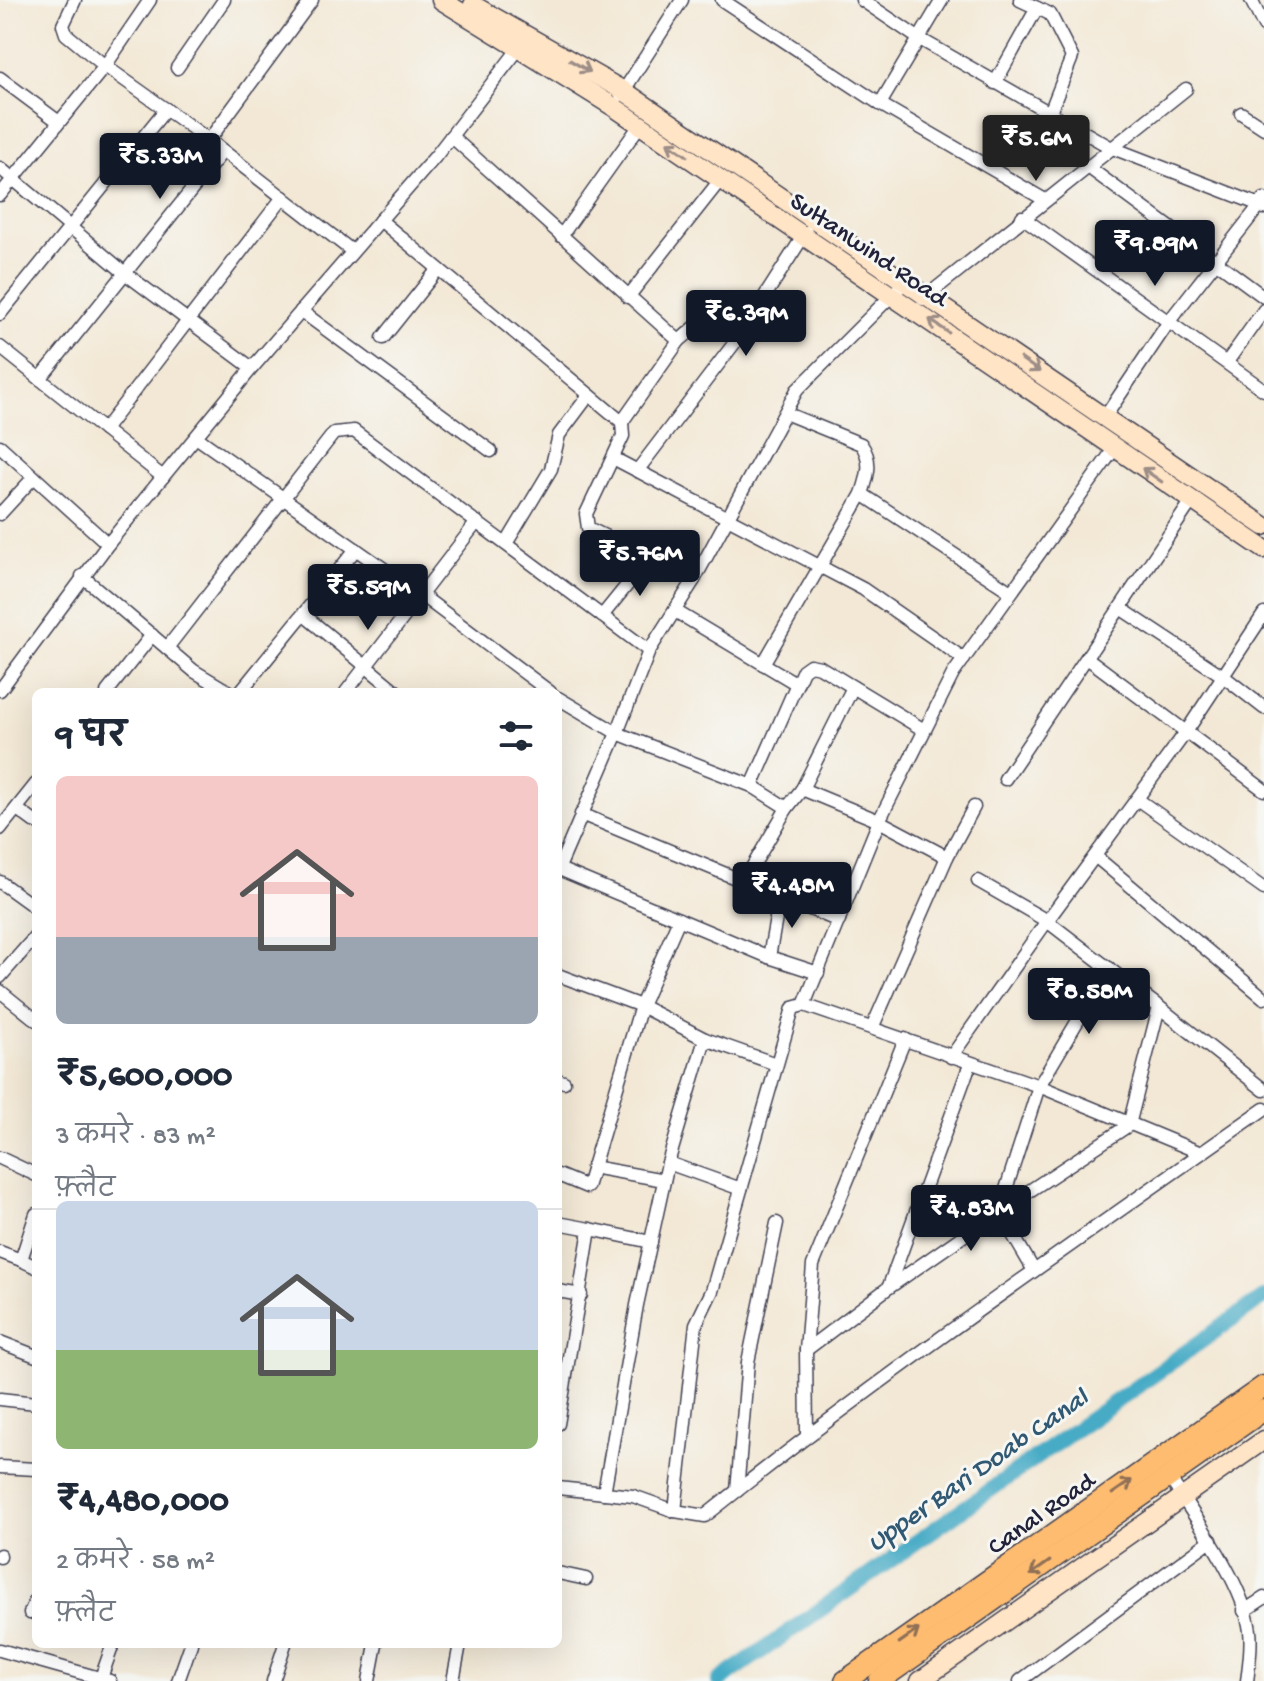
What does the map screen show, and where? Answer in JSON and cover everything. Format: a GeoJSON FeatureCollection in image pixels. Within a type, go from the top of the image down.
{"type":"FeatureCollection","features":[{"type":"Feature","properties":{"kind":"main road","name":"Sultanwind Road"},"geometry":{"type":"LineString","coordinates":[[441,0],[520,47],[619,99],[640,125],[914,308],[1114,449],[1264,549]]}},
{"type":"Feature","properties":{"kind":"main road"},"geometry":{"type":"LineString","coordinates":[[464,0],[814,218],[1264,526]]}},
{"type":"Feature","properties":{"kind":"main road","name":"Canal Road"},"geometry":{"type":"LineString","coordinates":[[845,1681],[1264,1386]]}},
{"type":"Feature","properties":{"kind":"main road","name":"Canal Road"},"geometry":{"type":"LineString","coordinates":[[879,1681],[1264,1410]]}},
{"type":"Feature","properties":{"kind":"main road"},"geometry":{"type":"LineString","coordinates":[[920,1681],[1264,1440]]}},
{"type":"Feature","properties":{"kind":"street"},"geometry":{"type":"LineString","coordinates":[[75,0],[63,25],[66,34],[352,251]]}},
{"type":"Feature","properties":{"kind":"street"},"geometry":{"type":"LineString","coordinates":[[0,195],[105,66],[150,0]]}},
{"type":"Feature","properties":{"kind":"street"},"geometry":{"type":"LineString","coordinates":[[177,68],[224,0]]}},
{"type":"Feature","properties":{"kind":"street"},"geometry":{"type":"LineString","coordinates":[[209,140],[312,0]]}},
{"type":"Feature","properties":{"kind":"street"},"geometry":{"type":"LineString","coordinates":[[619,99],[682,0]]}},
{"type":"Feature","properties":{"kind":"street"},"geometry":{"type":"LineString","coordinates":[[722,0],[880,104],[1045,200]]}},
{"type":"Feature","properties":{"kind":"street"},"geometry":{"type":"LineString","coordinates":[[862,0],[918,38],[1110,147],[1263,204],[1170,320],[1105,417]]}},
{"type":"Feature","properties":{"kind":"street"},"geometry":{"type":"LineString","coordinates":[[880,104],[942,0]]}},
{"type":"Feature","properties":{"kind":"street"},"geometry":{"type":"LineString","coordinates":[[1020,0],[1050,14],[1072,57],[1049,115]]}},
{"type":"Feature","properties":{"kind":"street"},"geometry":{"type":"LineString","coordinates":[[1251,0],[1264,26]]}},
{"type":"Feature","properties":{"kind":"street"},"geometry":{"type":"LineString","coordinates":[[995,83],[1037,8]]}},
{"type":"Feature","properties":{"kind":"street"},"geometry":{"type":"LineString","coordinates":[[0,690],[82,576],[252,368],[451,136],[520,47]]}},
{"type":"Feature","properties":{"kind":"street"},"geometry":{"type":"LineString","coordinates":[[0,78],[59,122]]}},
{"type":"Feature","properties":{"kind":"street"},"geometry":{"type":"LineString","coordinates":[[914,308],[1022,217],[1186,89]]}},
{"type":"Feature","properties":{"kind":"street"},"geometry":{"type":"LineString","coordinates":[[0,314],[166,109]]}},
{"type":"Feature","properties":{"kind":"street"},"geometry":{"type":"LineString","coordinates":[[1241,113],[1264,128]]}},
{"type":"Feature","properties":{"kind":"street"},"geometry":{"type":"LineString","coordinates":[[561,236],[640,125]]}},
{"type":"Feature","properties":{"kind":"street"},"geometry":{"type":"LineString","coordinates":[[451,136],[679,341]]}},
{"type":"Feature","properties":{"kind":"street"},"geometry":{"type":"LineString","coordinates":[[40,379],[223,151]]}},
{"type":"Feature","properties":{"kind":"street"},"geometry":{"type":"LineString","coordinates":[[1088,167],[1264,297]]}},
{"type":"Feature","properties":{"kind":"street"},"geometry":{"type":"LineString","coordinates":[[0,168],[126,274],[252,368]]}},
{"type":"Feature","properties":{"kind":"street"},"geometry":{"type":"LineString","coordinates":[[628,297],[721,179]]}},
{"type":"Feature","properties":{"kind":"street"},"geometry":{"type":"LineString","coordinates":[[104,430],[283,197]]}},
{"type":"Feature","properties":{"kind":"street"},"geometry":{"type":"LineString","coordinates":[[1022,217],[1264,390]]}},
{"type":"Feature","properties":{"kind":"street"},"geometry":{"type":"LineString","coordinates":[[637,471],[741,332],[814,218]]}},
{"type":"Feature","properties":{"kind":"street"},"geometry":{"type":"LineString","coordinates":[[380,220],[622,422]]}},
{"type":"Feature","properties":{"kind":"street"},"geometry":{"type":"LineString","coordinates":[[383,338],[438,269]]}},
{"type":"Feature","properties":{"kind":"street"},"geometry":{"type":"LineString","coordinates":[[562,860],[649,651],[694,580],[797,390],[907,280]]}},
{"type":"Feature","properties":{"kind":"street"},"geometry":{"type":"LineString","coordinates":[[1227,362],[1264,310]]}},
{"type":"Feature","properties":{"kind":"street"},"geometry":{"type":"LineString","coordinates":[[301,311],[491,451]]}},
{"type":"Feature","properties":{"kind":"street"},"geometry":{"type":"LineString","coordinates":[[694,580],[588,528],[586,514],[623,436],[622,422],[679,341],[710,317],[719,317],[741,332]]}},
{"type":"Feature","properties":{"kind":"street"},"geometry":{"type":"LineString","coordinates":[[0,347],[163,477]]}},
{"type":"Feature","properties":{"kind":"street"},"geometry":{"type":"LineString","coordinates":[[506,544],[551,469],[559,435],[589,395]]}},
{"type":"Feature","properties":{"kind":"street"},"geometry":{"type":"LineString","coordinates":[[763,664],[862,494],[869,465],[868,454],[861,444],[785,413]]}},
{"type":"Feature","properties":{"kind":"street"},"geometry":{"type":"LineString","coordinates":[[167,648],[334,433],[344,430],[354,431],[649,651]]}},
{"type":"Feature","properties":{"kind":"street"},"geometry":{"type":"LineString","coordinates":[[196,437],[421,595],[545,688]]}},
{"type":"Feature","properties":{"kind":"street"},"geometry":{"type":"LineString","coordinates":[[0,446],[108,544]]}},
{"type":"Feature","properties":{"kind":"street"},"geometry":{"type":"LineString","coordinates":[[804,1005],[879,821],[924,730],[964,659],[1114,449]]}},
{"type":"Feature","properties":{"kind":"street"},"geometry":{"type":"LineString","coordinates":[[613,458],[863,589],[964,659]]}},
{"type":"Feature","properties":{"kind":"street"},"geometry":{"type":"LineString","coordinates":[[0,514],[34,477]]}},
{"type":"Feature","properties":{"kind":"street"},"geometry":{"type":"LineString","coordinates":[[862,494],[1011,592]]}},
{"type":"Feature","properties":{"kind":"street"},"geometry":{"type":"LineString","coordinates":[[1005,779],[1191,502]]}},
{"type":"Feature","properties":{"kind":"street"},"geometry":{"type":"LineString","coordinates":[[349,688],[477,522]]}},
{"type":"Feature","properties":{"kind":"street"},"geometry":{"type":"LineString","coordinates":[[243,688],[356,549]]}},
{"type":"Feature","properties":{"kind":"street"},"geometry":{"type":"LineString","coordinates":[[602,616],[649,558]]}},
{"type":"Feature","properties":{"kind":"street"},"geometry":{"type":"LineString","coordinates":[[82,576],[194,671],[222,688]]}},
{"type":"Feature","properties":{"kind":"street"},"geometry":{"type":"LineString","coordinates":[[1120,608],[1223,676],[1264,708]]}},
{"type":"Feature","properties":{"kind":"street"},"geometry":{"type":"LineString","coordinates":[[675,611],[797,684]]}},
{"type":"Feature","properties":{"kind":"street"},"geometry":{"type":"LineString","coordinates":[[951,1057],[1186,732],[1264,614]]}},
{"type":"Feature","properties":{"kind":"street"},"geometry":{"type":"LineString","coordinates":[[304,615],[392,688]]}},
{"type":"Feature","properties":{"kind":"street"},"geometry":{"type":"LineString","coordinates":[[110,688],[152,635]]}},
{"type":"Feature","properties":{"kind":"street"},"geometry":{"type":"LineString","coordinates":[[1087,658],[1264,790]]}},
{"type":"Feature","properties":{"kind":"street"},"geometry":{"type":"LineString","coordinates":[[752,786],[803,670],[815,665],[924,730]]}},
{"type":"Feature","properties":{"kind":"street"},"geometry":{"type":"LineString","coordinates":[[744,881],[787,808],[802,789],[853,687]]}},
{"type":"Feature","properties":{"kind":"street"},"geometry":{"type":"LineString","coordinates":[[562,700],[617,733],[752,786],[787,808]]}},
{"type":"Feature","properties":{"kind":"street"},"geometry":{"type":"LineString","coordinates":[[0,829],[32,789]]}},
{"type":"Feature","properties":{"kind":"street"},"geometry":{"type":"LineString","coordinates":[[802,789],[879,821],[947,857]]}},
{"type":"Feature","properties":{"kind":"street"},"geometry":{"type":"LineString","coordinates":[[1137,799],[1264,889]]}},
{"type":"Feature","properties":{"kind":"street"},"geometry":{"type":"LineString","coordinates":[[873,1026],[947,857],[974,807]]}},
{"type":"Feature","properties":{"kind":"street"},"geometry":{"type":"LineString","coordinates":[[17,809],[32,820]]}},
{"type":"Feature","properties":{"kind":"street"},"geometry":{"type":"LineString","coordinates":[[581,814],[839,921]]}},
{"type":"Feature","properties":{"kind":"street"},"geometry":{"type":"LineString","coordinates":[[1095,856],[1264,998]]}},
{"type":"Feature","properties":{"kind":"street"},"geometry":{"type":"LineString","coordinates":[[562,872],[769,957],[818,973]]}},
{"type":"Feature","properties":{"kind":"street"},"geometry":{"type":"LineString","coordinates":[[978,881],[1047,921],[1264,1090]]}},
{"type":"Feature","properties":{"kind":"street"},"geometry":{"type":"LineString","coordinates":[[0,882],[32,905]]}},
{"type":"Feature","properties":{"kind":"street"},"geometry":{"type":"LineString","coordinates":[[769,957],[780,896]]}},
{"type":"Feature","properties":{"kind":"street"},"geometry":{"type":"LineString","coordinates":[[562,1177],[587,1187],[641,1006],[679,919]]}},
{"type":"Feature","properties":{"kind":"street"},"geometry":{"type":"LineString","coordinates":[[0,977],[32,941]]}},
{"type":"Feature","properties":{"kind":"street"},"geometry":{"type":"LineString","coordinates":[[1033,1269],[999,1211],[1039,1086],[1109,968]]}},
{"type":"Feature","properties":{"kind":"street"},"geometry":{"type":"LineString","coordinates":[[562,976],[641,1006],[705,1039],[776,1064]]}},
{"type":"Feature","properties":{"kind":"street"},"geometry":{"type":"LineString","coordinates":[[0,991],[32,1017]]}},
{"type":"Feature","properties":{"kind":"street"},"geometry":{"type":"LineString","coordinates":[[675,1511],[696,1324],[712,1291],[793,1008],[804,1005],[873,1026],[970,1064],[1039,1086],[1201,1153]]}},
{"type":"Feature","properties":{"kind":"street"},"geometry":{"type":"LineString","coordinates":[[806,1350],[888,1288],[1129,1125],[1159,1007]]}},
{"type":"Feature","properties":{"kind":"street"},"geometry":{"type":"LineString","coordinates":[[604,1493],[664,1180],[705,1039]]}},
{"type":"Feature","properties":{"kind":"street"},"geometry":{"type":"LineString","coordinates":[[807,1435],[806,1350],[813,1265],[905,1039]]}},
{"type":"Feature","properties":{"kind":"street"},"geometry":{"type":"LineString","coordinates":[[888,1288],[970,1064]]}},
{"type":"Feature","properties":{"kind":"street"},"geometry":{"type":"LineString","coordinates":[[562,1488],[645,1499],[675,1511],[705,1516],[807,1435],[1033,1269],[1264,1109]]}},
{"type":"Feature","properties":{"kind":"street"},"geometry":{"type":"LineString","coordinates":[[0,1158],[32,1173]]}},
{"type":"Feature","properties":{"kind":"street"},"geometry":{"type":"LineString","coordinates":[[668,1163],[741,1189]]}},
{"type":"Feature","properties":{"kind":"street"},"geometry":{"type":"LineString","coordinates":[[592,1167],[664,1180]]}},
{"type":"Feature","properties":{"kind":"street"},"geometry":{"type":"LineString","coordinates":[[737,1491],[748,1362],[777,1223]]}},
{"type":"Feature","properties":{"kind":"street"},"geometry":{"type":"LineString","coordinates":[[562,1224],[651,1242]]}},
{"type":"Feature","properties":{"kind":"street"},"geometry":{"type":"LineString","coordinates":[[21,1260],[32,1226]]}},
{"type":"Feature","properties":{"kind":"street"},"geometry":{"type":"LineString","coordinates":[[562,1402],[590,1229]]}},
{"type":"Feature","properties":{"kind":"street"},"geometry":{"type":"LineString","coordinates":[[0,1252],[32,1265]]}},
{"type":"Feature","properties":{"kind":"street"},"geometry":{"type":"LineString","coordinates":[[562,1292],[581,1295]]}},
{"type":"Feature","properties":{"kind":"street"},"geometry":{"type":"LineString","coordinates":[[0,1342],[32,1354]]}},
{"type":"Feature","properties":{"kind":"street"},"geometry":{"type":"LineString","coordinates":[[0,1399],[32,1403]]}},
{"type":"Feature","properties":{"kind":"street"},"geometry":{"type":"LineString","coordinates":[[0,1467],[32,1469]]}},
{"type":"Feature","properties":{"kind":"street"},"geometry":{"type":"LineString","coordinates":[[1169,1477],[1211,1540],[1244,1611],[1251,1635],[1247,1681]]}},
{"type":"Feature","properties":{"kind":"street"},"geometry":{"type":"LineString","coordinates":[[1020,1681],[1211,1540]]}},
{"type":"Feature","properties":{"kind":"street"},"geometry":{"type":"LineString","coordinates":[[562,1574],[586,1579]]}},
{"type":"Feature","properties":{"kind":"street"},"geometry":{"type":"LineString","coordinates":[[1244,1611],[1264,1598]]}},
{"type":"Feature","properties":{"kind":"street"},"geometry":{"type":"LineString","coordinates":[[30,1613],[32,1608]]}},
{"type":"Feature","properties":{"kind":"street"},"geometry":{"type":"LineString","coordinates":[[0,1650],[106,1679],[112,1648]]}},
{"type":"Feature","properties":{"kind":"street"},"geometry":{"type":"LineString","coordinates":[[178,1681],[190,1648]]}},
{"type":"Feature","properties":{"kind":"street"},"geometry":{"type":"LineString","coordinates":[[273,1681],[284,1648]]}},
{"type":"Feature","properties":{"kind":"street"},"geometry":{"type":"LineString","coordinates":[[369,1681],[375,1648]]}},
{"type":"Feature","properties":{"kind":"street"},"geometry":{"type":"LineString","coordinates":[[453,1681],[459,1648]]}},
{"type":"Feature","properties":{"kind":"waterway","name":"Upper Bari Doab Canal"},"geometry":{"type":"LineString","coordinates":[[719,1681],[1264,1297]]}}]}
